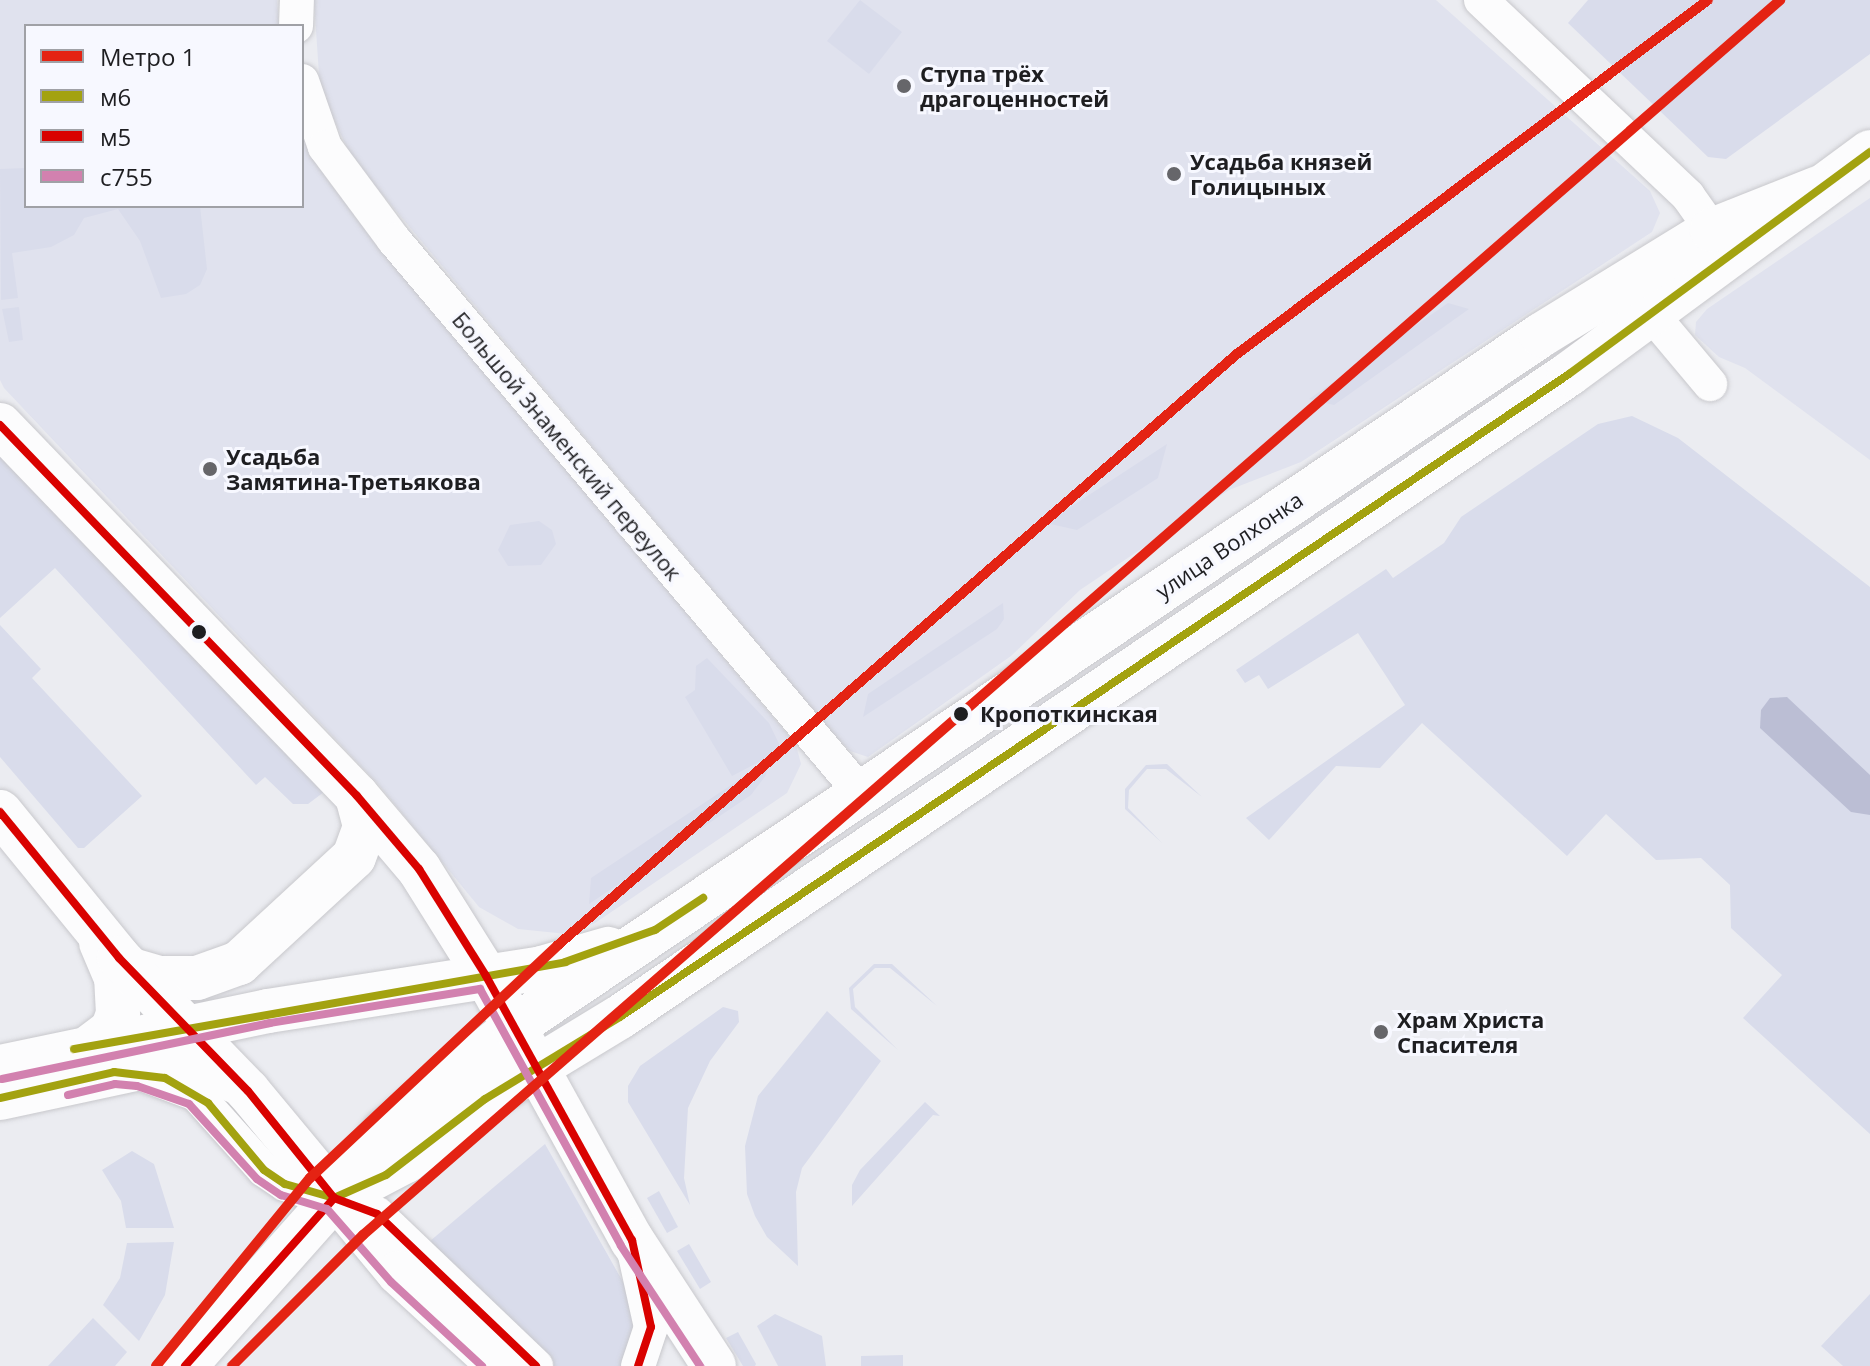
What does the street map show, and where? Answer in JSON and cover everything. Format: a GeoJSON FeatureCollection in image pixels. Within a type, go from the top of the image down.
{"type":"FeatureCollection","features":[{"type":"Feature","properties":{"kind":"main road","name":"улица Волхонка"},"geometry":{"type":"LineString","coordinates":[[334,1198],[396,1168],[536,1067],[632,1009],[1653,316],[1818,188],[1870,152]]}},
{"type":"Feature","properties":{"kind":"main road","name":"улица Волхонка"},"geometry":{"type":"LineString","coordinates":[[185,1366],[334,1198],[384,1132],[514,1027],[1529,343],[1712,230],[1818,188]]}},
{"type":"Feature","properties":{"kind":"main road"},"geometry":{"type":"LineString","coordinates":[[0,425],[357,796],[419,869],[486,976],[632,1240],[713,1365]]}},
{"type":"Feature","properties":{"kind":"main road"},"geometry":{"type":"LineString","coordinates":[[128,969],[160,978],[197,978],[239,963],[354,857],[365,826],[357,796]]}},
{"type":"Feature","properties":{"kind":"main road"},"geometry":{"type":"LineString","coordinates":[[0,812],[128,969],[248,1091],[399,1273],[500,1366]]}},
{"type":"Feature","properties":{"kind":"main road"},"geometry":{"type":"LineString","coordinates":[[93,926],[112,964],[119,997],[103,1058]]}},
{"type":"Feature","properties":{"kind":"main road","name":"улица Волхонка"},"geometry":{"type":"LineString","coordinates":[[103,1058],[185,1026],[590,956],[655,930]]}},
{"type":"Feature","properties":{"kind":"main road"},"geometry":{"type":"LineString","coordinates":[[0,1098],[103,1058]]}},
{"type":"Feature","properties":{"kind":"main road"},"geometry":{"type":"LineString","coordinates":[[0,1067],[103,1058],[163,1063],[225,1074],[248,1091]]}},
{"type":"Feature","properties":{"kind":"street"},"geometry":{"type":"LineString","coordinates":[[296,24],[297,0]]}},
{"type":"Feature","properties":{"kind":"street"},"geometry":{"type":"LineString","coordinates":[[1481,0],[1688,196],[1712,230]]}},
{"type":"Feature","properties":{"kind":"street","name":"Большой Знаменский переулок"},"geometry":{"type":"LineString","coordinates":[[304,87],[325,147],[385,228],[861,793]]}},
{"type":"Feature","properties":{"kind":"street"},"geometry":{"type":"LineString","coordinates":[[1653,316],[1710,384]]}},
{"type":"Feature","properties":{"kind":"street"},"geometry":{"type":"LineString","coordinates":[[103,1058],[165,1078],[196,1094],[264,1170],[285,1184],[377,1214],[536,1366]]}},
{"type":"Feature","properties":{"kind":"street"},"geometry":{"type":"LineString","coordinates":[[632,1240],[651,1327],[638,1366]]}},
{"type":"Feature","properties":{"kind":"shaded area"},"geometry":{"type":"Polygon","coordinates":[[[0,0],[277,0],[279,24],[24,24],[24,208],[304,208],[304,136],[329,182],[796,745],[801,764],[787,793],[595,923],[567,934],[518,929],[479,907],[379,785],[4,388],[0,380],[0,0]]]}},
{"type":"Feature","properties":{"kind":"shaded area"},"geometry":{"type":"Polygon","coordinates":[[[314,0],[1436,0],[1650,191],[1660,213],[1652,232],[1301,462],[1229,490],[1080,590],[1011,656],[868,757],[850,751],[825,725],[352,158],[320,90],[314,0]]]}},
{"type":"Feature","properties":{"kind":"shaded area"},"geometry":{"type":"Polygon","coordinates":[[[860,0],[902,32],[869,74],[827,41],[860,0]]]}},
{"type":"Feature","properties":{"kind":"shaded area"},"geometry":{"type":"Polygon","coordinates":[[[1588,0],[1870,0],[1870,54],[1726,159],[1708,157],[1568,23],[1588,0]]]}},
{"type":"Feature","properties":{"kind":"shaded area"},"geometry":{"type":"Polygon","coordinates":[[[24,168],[24,208],[200,208],[207,269],[200,285],[186,294],[161,298],[140,241],[118,209],[84,218],[74,235],[51,247],[12,253],[18,298],[1,300],[0,169],[24,168]]]}},
{"type":"Feature","properties":{"kind":"shaded area"},"geometry":{"type":"Polygon","coordinates":[[[1870,198],[1870,460],[1745,368],[1719,357],[1695,335],[1696,322],[1707,309],[1870,198]]]}},
{"type":"Feature","properties":{"kind":"shaded area"},"geometry":{"type":"Polygon","coordinates":[[[1448,303],[1469,309],[1334,405],[1309,399],[1448,303]]]}},
{"type":"Feature","properties":{"kind":"shaded area"},"geometry":{"type":"Polygon","coordinates":[[[19,307],[23,340],[9,342],[2,309],[19,307]]]}},
{"type":"Feature","properties":{"kind":"shaded area"},"geometry":{"type":"Polygon","coordinates":[[[1632,416],[1678,438],[1870,587],[1870,1134],[1743,1018],[1782,975],[1731,928],[1730,885],[1701,858],[1656,860],[1606,814],[1567,856],[1422,723],[1380,768],[1336,766],[1269,840],[1246,818],[1405,705],[1358,633],[1268,689],[1259,675],[1245,683],[1236,670],[1386,569],[1393,578],[1444,543],[1461,517],[1598,424],[1632,416]]]}},
{"type":"Feature","properties":{"kind":"shaded area"},"geometry":{"type":"Polygon","coordinates":[[[1167,444],[1158,478],[1077,530],[1046,523],[1167,444]]]}},
{"type":"Feature","properties":{"kind":"shaded area"},"geometry":{"type":"Polygon","coordinates":[[[0,450],[324,792],[308,804],[293,804],[265,777],[256,785],[55,568],[0,618],[0,450]]]}},
{"type":"Feature","properties":{"kind":"shaded area"},"geometry":{"type":"Polygon","coordinates":[[[539,521],[552,530],[556,544],[541,565],[508,566],[498,550],[510,525],[539,521]]]}},
{"type":"Feature","properties":{"kind":"shaded area"},"geometry":{"type":"Polygon","coordinates":[[[1003,603],[1004,619],[997,629],[863,717],[868,694],[1003,603]]]}},
{"type":"Feature","properties":{"kind":"shaded area"},"geometry":{"type":"Polygon","coordinates":[[[0,625],[41,669],[32,678],[142,796],[84,848],[78,848],[0,757],[0,625]]]}},
{"type":"Feature","properties":{"kind":"shaded area"},"geometry":{"type":"Polygon","coordinates":[[[707,658],[769,723],[782,750],[732,776],[685,697],[695,690],[696,666],[707,658]]]}},
{"type":"Feature","properties":{"kind":"shaded area"},"geometry":{"type":"Polygon","coordinates":[[[769,760],[766,775],[751,795],[589,904],[591,878],[769,760]]]}},
{"type":"Feature","properties":{"kind":"shaded area"},"geometry":{"type":"Polygon","coordinates":[[[1167,764],[1202,797],[1166,769],[1147,769],[1129,790],[1128,808],[1162,843],[1125,809],[1125,789],[1146,765],[1167,764]]]}},
{"type":"Feature","properties":{"kind":"shaded area"},"geometry":{"type":"Polygon","coordinates":[[[874,964],[892,964],[937,1006],[890,968],[875,968],[853,989],[855,1007],[898,1050],[851,1009],[849,988],[874,964]]]}},
{"type":"Feature","properties":{"kind":"shaded area"},"geometry":{"type":"Polygon","coordinates":[[[723,1007],[738,1011],[739,1022],[710,1061],[688,1108],[684,1178],[690,1205],[628,1102],[628,1086],[640,1066],[723,1007]]]}},
{"type":"Feature","properties":{"kind":"shaded area"},"geometry":{"type":"Polygon","coordinates":[[[827,1011],[881,1061],[802,1168],[796,1192],[798,1266],[767,1237],[755,1216],[747,1194],[745,1146],[758,1096],[827,1011]]]}},
{"type":"Feature","properties":{"kind":"shaded area"},"geometry":{"type":"Polygon","coordinates":[[[925,1102],[940,1116],[933,1115],[852,1206],[852,1185],[860,1170],[925,1102]]]}},
{"type":"Feature","properties":{"kind":"shaded area"},"geometry":{"type":"Polygon","coordinates":[[[545,1144],[636,1305],[641,1320],[621,1366],[548,1366],[423,1247],[545,1144]]]}},
{"type":"Feature","properties":{"kind":"shaded area"},"geometry":{"type":"Polygon","coordinates":[[[132,1151],[154,1164],[174,1228],[126,1228],[121,1201],[102,1170],[132,1151]]]}},
{"type":"Feature","properties":{"kind":"shaded area"},"geometry":{"type":"Polygon","coordinates":[[[659,1191],[678,1227],[667,1233],[647,1198],[659,1191]]]}},
{"type":"Feature","properties":{"kind":"shaded area"},"geometry":{"type":"Polygon","coordinates":[[[174,1242],[165,1295],[139,1341],[103,1305],[120,1278],[127,1243],[174,1242]]]}},
{"type":"Feature","properties":{"kind":"shaded area"},"geometry":{"type":"Polygon","coordinates":[[[689,1244],[711,1282],[700,1289],[677,1251],[689,1244]]]}},
{"type":"Feature","properties":{"kind":"shaded area"},"geometry":{"type":"Polygon","coordinates":[[[1870,1294],[1870,1366],[1843,1366],[1821,1346],[1870,1294]]]}},
{"type":"Feature","properties":{"kind":"shaded area"},"geometry":{"type":"Polygon","coordinates":[[[775,1314],[822,1336],[826,1366],[778,1366],[757,1326],[775,1314]]]}},
{"type":"Feature","properties":{"kind":"shaded area"},"geometry":{"type":"Polygon","coordinates":[[[93,1318],[127,1352],[115,1366],[48,1366],[93,1318]]]}},
{"type":"Feature","properties":{"kind":"shaded area"},"geometry":{"type":"Polygon","coordinates":[[[738,1332],[755,1366],[743,1366],[726,1338],[738,1332]]]}},
{"type":"Feature","properties":{"kind":"shaded area"},"geometry":{"type":"Polygon","coordinates":[[[903,1355],[903,1366],[861,1366],[861,1356],[903,1355]]]}},
{"type":"Feature","properties":{"kind":"water"},"geometry":{"type":"Polygon","coordinates":[[[1787,697],[1870,775],[1870,815],[1851,812],[1760,728],[1761,710],[1770,698],[1787,697]]]}},
{"type":"Feature","properties":{"kind":"metro line","name":"1"},"geometry":{"type":"LineString","coordinates":[[156,1366],[310,1178],[558,945],[1237,354],[1708,0]]}},
{"type":"Feature","properties":{"kind":"metro line","name":"1"},"geometry":{"type":"LineString","coordinates":[[232,1366],[363,1235],[1780,0]]}},
{"type":"Feature","properties":{"kind":"transit line","name":"м6"},"geometry":{"type":"LineString","coordinates":[[0,1098],[114,1072],[165,1078],[208,1103],[264,1170],[285,1184],[334,1198],[386,1175],[485,1099],[620,1017],[1569,374],[1870,152]]}},
{"type":"Feature","properties":{"kind":"transit line","name":"м5"},"geometry":{"type":"LineString","coordinates":[[0,425],[357,796],[419,869],[486,976],[632,1240],[651,1327],[638,1366]]}},
{"type":"Feature","properties":{"kind":"transit line","name":"м5"},"geometry":{"type":"LineString","coordinates":[[0,812],[119,958],[248,1091],[334,1198]]}},
{"type":"Feature","properties":{"kind":"transit line","name":"м6"},"geometry":{"type":"LineString","coordinates":[[74,1049],[565,962],[655,930],[703,898]]}},
{"type":"Feature","properties":{"kind":"transit line","name":"с755"},"geometry":{"type":"LineString","coordinates":[[2,1079],[270,1023],[480,989],[621,1246],[700,1366]]}},
{"type":"Feature","properties":{"kind":"transit line","name":"с755"},"geometry":{"type":"LineString","coordinates":[[68,1095],[115,1084],[137,1086],[189,1104],[257,1179],[281,1195],[327,1209],[391,1282],[482,1366]]}},
{"type":"Feature","properties":{"kind":"transit line","name":"м5"},"geometry":{"type":"LineString","coordinates":[[334,1198],[377,1214],[536,1366]]}},
{"type":"Feature","properties":{"kind":"transit line","name":"м5"},"geometry":{"type":"LineString","coordinates":[[185,1366],[334,1198]]}},
{"type":"Feature","properties":{"kind":"place","name":"Ступа трёх драгоценностей"},"geometry":{"type":"Point","coordinates":[904,86]}},
{"type":"Feature","properties":{"kind":"place","name":"Усадьба князей Голицыных"},"geometry":{"type":"Point","coordinates":[1174,174]}},
{"type":"Feature","properties":{"kind":"place","name":"Усадьба Замятина-Третьякова"},"geometry":{"type":"Point","coordinates":[210,469]}},
{"type":"Feature","properties":{"kind":"place","name":"Кропоткинская"},"geometry":{"type":"Point","coordinates":[961,714]}},
{"type":"Feature","properties":{"kind":"place","name":"Храм Христа Спасителя"},"geometry":{"type":"Point","coordinates":[1381,1032]}}]}
